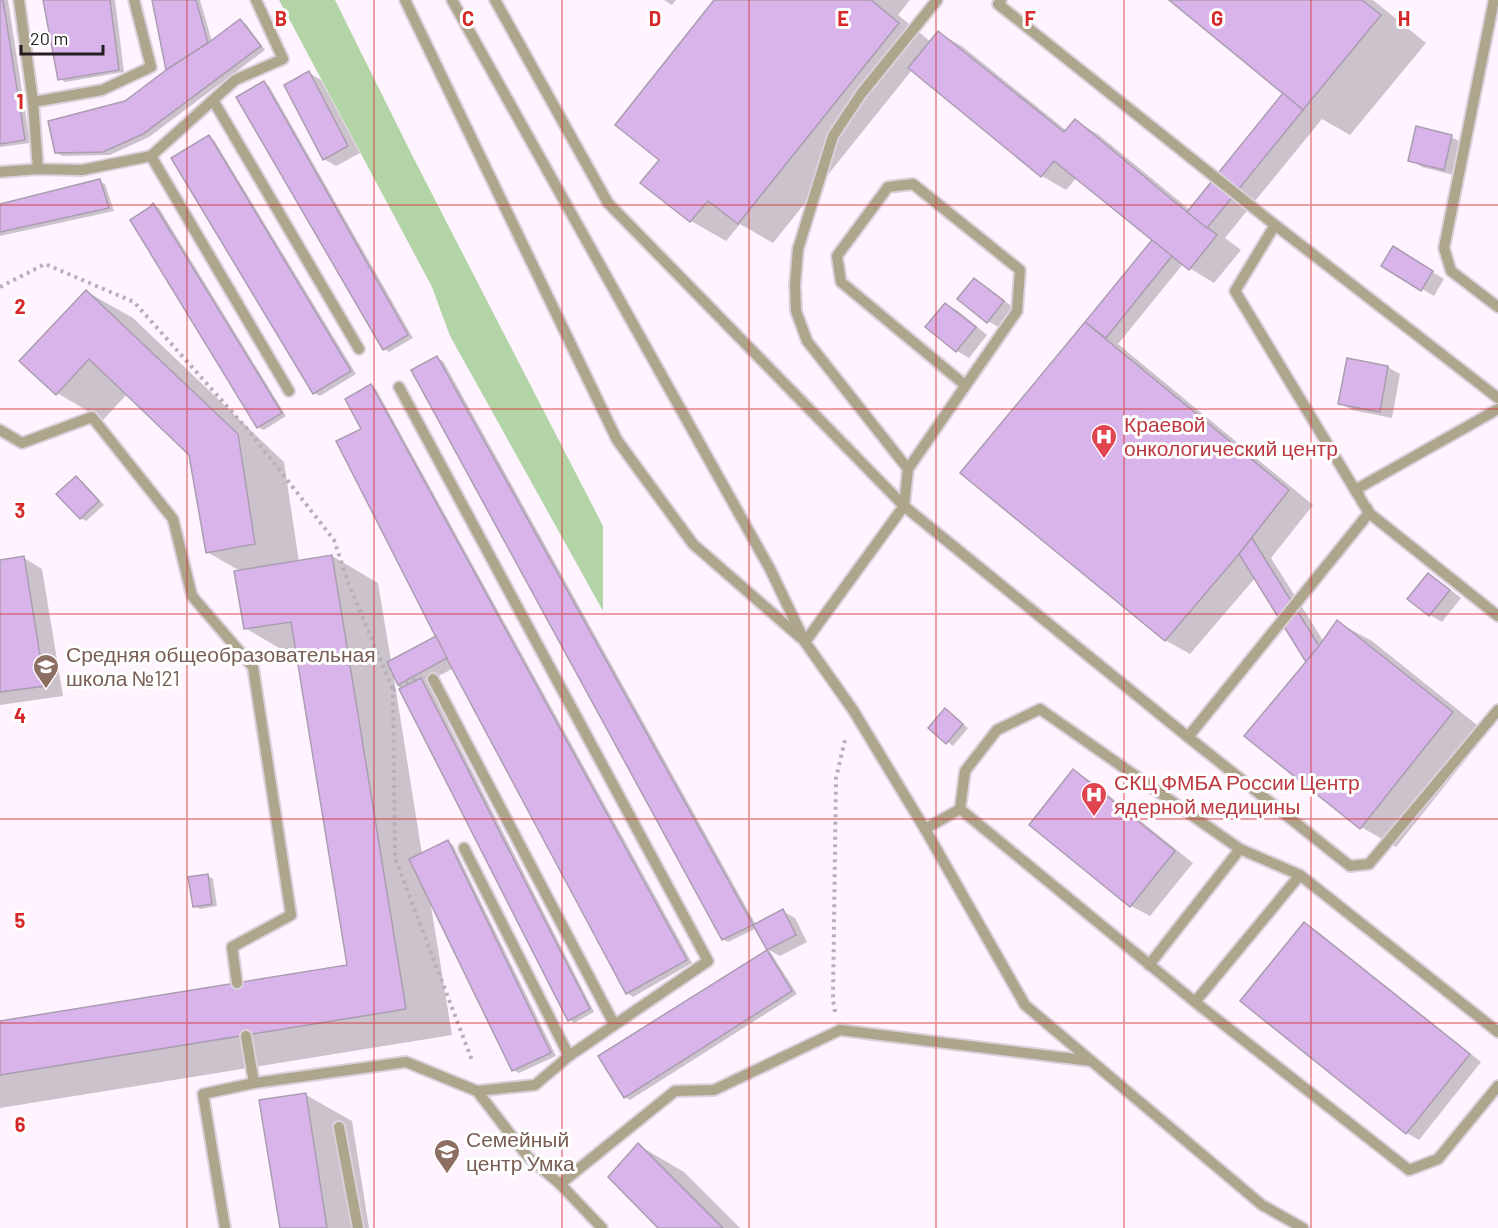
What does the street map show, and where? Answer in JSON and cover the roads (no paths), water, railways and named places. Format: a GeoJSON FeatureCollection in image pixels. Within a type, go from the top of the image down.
{"type":"FeatureCollection","features":[{"type":"Feature","properties":{"kind":"lane"},"geometry":{"type":"LineString","coordinates":[[19,0],[33,102],[38,169]]}},
{"type":"Feature","properties":{"kind":"lane"},"geometry":{"type":"LineString","coordinates":[[33,102],[102,90],[151,67],[134,0]]}},
{"type":"Feature","properties":{"kind":"lane"},"geometry":{"type":"LineString","coordinates":[[0,172],[38,169],[82,170],[151,156],[235,80],[283,60],[256,0]]}},
{"type":"Feature","properties":{"kind":"lane"},"geometry":{"type":"LineString","coordinates":[[405,0],[617,440],[693,544],[805,642]]}},
{"type":"Feature","properties":{"kind":"lane"},"geometry":{"type":"LineString","coordinates":[[452,0],[770,569],[805,642],[853,710],[1025,1005],[1262,1205],[1303,1228]]}},
{"type":"Feature","properties":{"kind":"lane"},"geometry":{"type":"LineString","coordinates":[[495,0],[608,203],[904,506],[1350,866],[1369,864],[1498,710]]}},
{"type":"Feature","properties":{"kind":"lane"},"geometry":{"type":"LineString","coordinates":[[908,469],[807,340],[796,311],[795,285],[798,249],[833,136],[861,94],[937,0]]}},
{"type":"Feature","properties":{"kind":"lane"},"geometry":{"type":"LineString","coordinates":[[1001,0],[998,4],[1275,225],[1498,398]]}},
{"type":"Feature","properties":{"kind":"lane"},"geometry":{"type":"LineString","coordinates":[[1494,0],[1444,248],[1451,271],[1498,307]]}},
{"type":"Feature","properties":{"kind":"lane"},"geometry":{"type":"LineString","coordinates":[[213,100],[359,349]]}},
{"type":"Feature","properties":{"kind":"lane"},"geometry":{"type":"LineString","coordinates":[[151,156],[289,391]]}},
{"type":"Feature","properties":{"kind":"lane"},"geometry":{"type":"LineString","coordinates":[[805,642],[904,506],[908,469],[1017,311],[1020,270],[913,184],[888,187],[837,256],[841,282],[965,385]]}},
{"type":"Feature","properties":{"kind":"lane"},"geometry":{"type":"LineString","coordinates":[[1275,225],[1235,291],[1370,513],[1498,616]]}},
{"type":"Feature","properties":{"kind":"lane"},"geometry":{"type":"LineString","coordinates":[[225,1228],[203,1094],[254,1083],[406,1062],[477,1091],[535,1085],[569,1056],[708,961],[399,387]]}},
{"type":"Feature","properties":{"kind":"lane"},"geometry":{"type":"LineString","coordinates":[[1355,489],[1498,409]]}},
{"type":"Feature","properties":{"kind":"lane"},"geometry":{"type":"LineString","coordinates":[[0,430],[22,443],[92,417],[173,519],[192,596],[253,666],[291,915],[232,947],[237,983]]}},
{"type":"Feature","properties":{"kind":"lane"},"geometry":{"type":"LineString","coordinates":[[1188,737],[1370,513]]}},
{"type":"Feature","properties":{"kind":"lane"},"geometry":{"type":"LineString","coordinates":[[433,679],[614,1024]]}},
{"type":"Feature","properties":{"kind":"lane"},"geometry":{"type":"LineString","coordinates":[[960,809],[965,771],[997,730],[1040,709],[1240,849],[1300,875],[1498,1032]]}},
{"type":"Feature","properties":{"kind":"lane"},"geometry":{"type":"LineString","coordinates":[[925,830],[960,809]]}},
{"type":"Feature","properties":{"kind":"lane"},"geometry":{"type":"LineString","coordinates":[[960,809],[1195,1002],[1409,1170],[1438,1159],[1498,1086]]}},
{"type":"Feature","properties":{"kind":"lane"},"geometry":{"type":"LineString","coordinates":[[464,848],[569,1056]]}},
{"type":"Feature","properties":{"kind":"lane"},"geometry":{"type":"LineString","coordinates":[[1149,965],[1240,849]]}},
{"type":"Feature","properties":{"kind":"lane"},"geometry":{"type":"LineString","coordinates":[[1195,1002],[1300,875]]}},
{"type":"Feature","properties":{"kind":"lane"},"geometry":{"type":"LineString","coordinates":[[560,1184],[675,1091],[714,1090],[840,1030],[1091,1061]]}},
{"type":"Feature","properties":{"kind":"lane"},"geometry":{"type":"LineString","coordinates":[[246,1036],[254,1083]]}},
{"type":"Feature","properties":{"kind":"lane"},"geometry":{"type":"LineString","coordinates":[[477,1091],[528,1157],[560,1184],[602,1228]]}},
{"type":"Feature","properties":{"kind":"lane"},"geometry":{"type":"LineString","coordinates":[[339,1127],[358,1228]]}},
{"type":"Feature","properties":{"kind":"place","name":"Краевой онкологический центр"},"geometry":{"type":"Point","coordinates":[1104,460]}},
{"type":"Feature","properties":{"kind":"place","name":"Средняя общеобразовательная школа №121"},"geometry":{"type":"Point","coordinates":[46,690]}},
{"type":"Feature","properties":{"kind":"place","name":"СКЦ ФМБА России Центр ядерной медицины"},"geometry":{"type":"Point","coordinates":[1094,818]}},
{"type":"Feature","properties":{"kind":"place","name":"Семейный центр Умка"},"geometry":{"type":"Point","coordinates":[447,1175]}}]}
